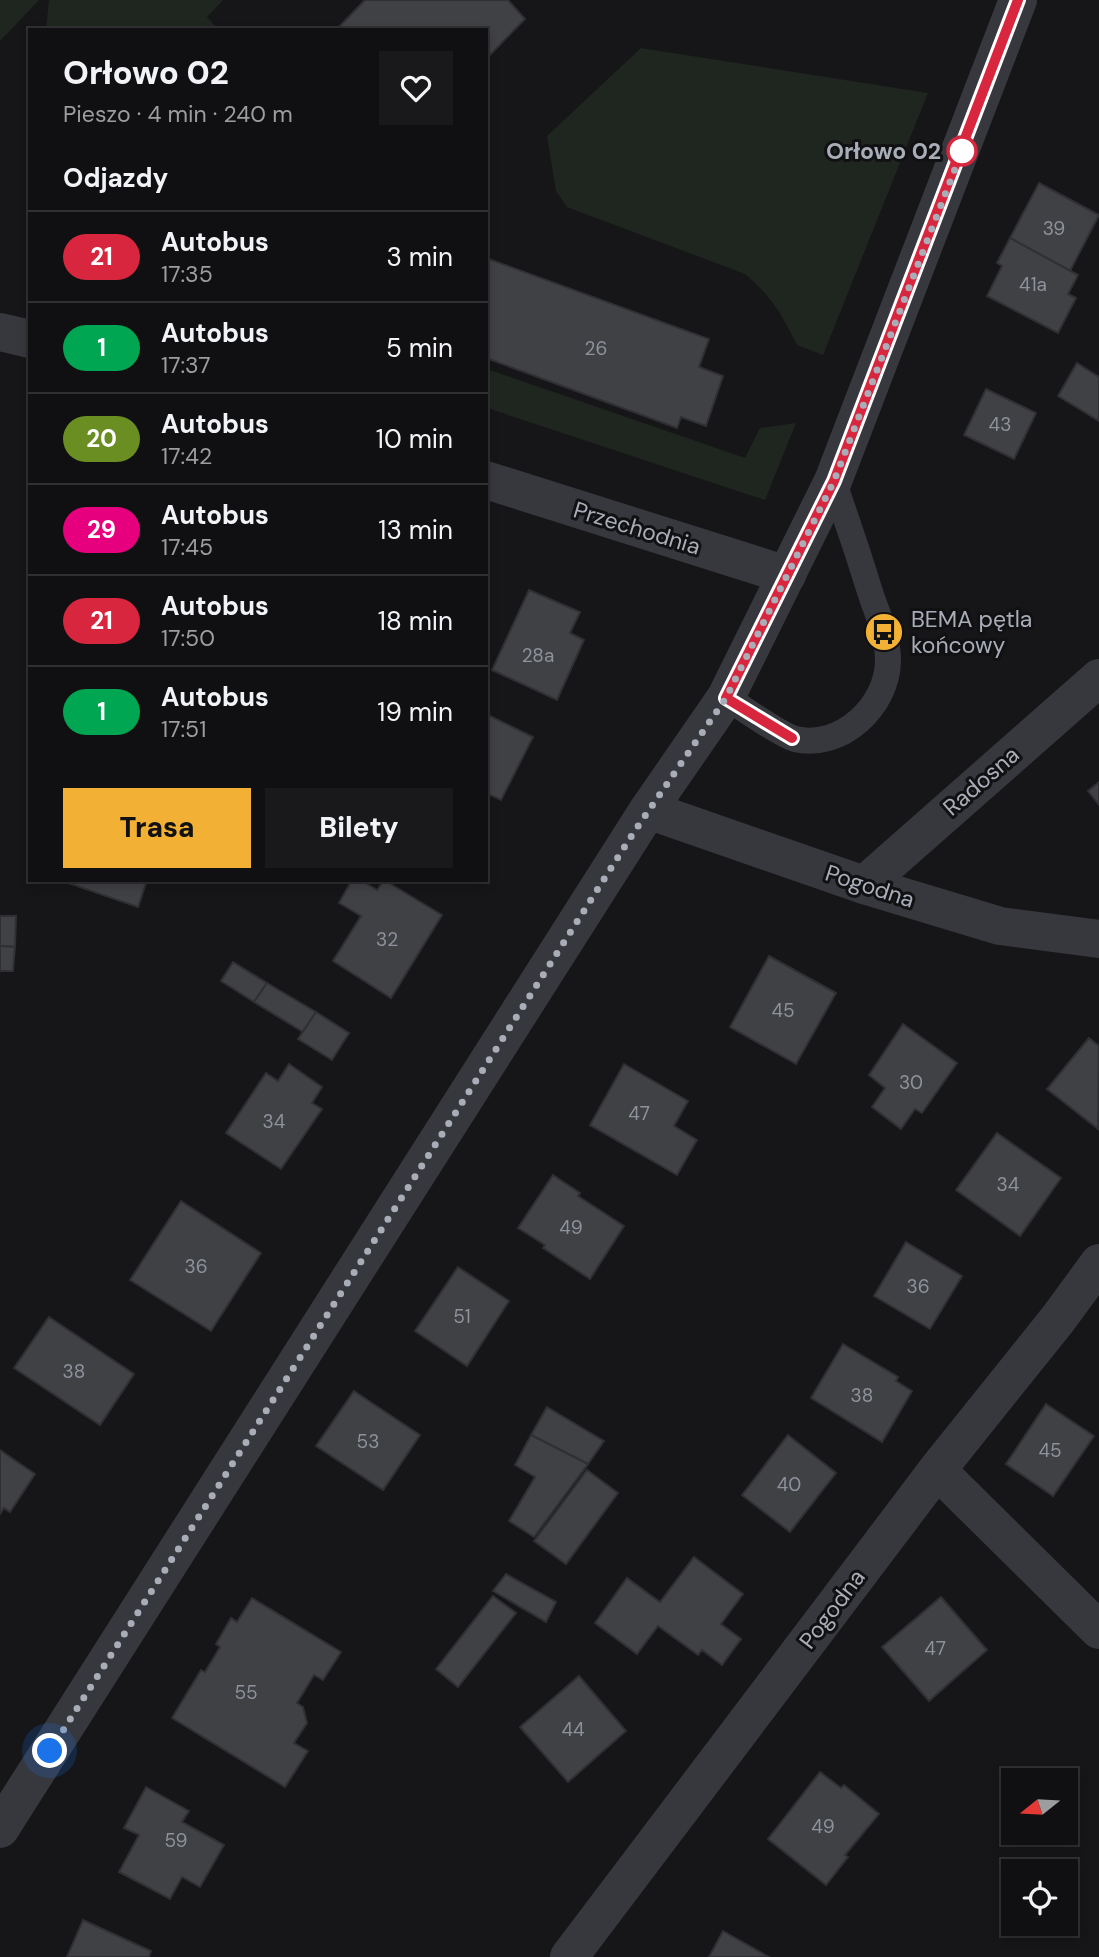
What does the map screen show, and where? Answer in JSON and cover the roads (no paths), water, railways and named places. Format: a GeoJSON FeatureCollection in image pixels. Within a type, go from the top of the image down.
{"type":"FeatureCollection","features":[{"type":"Feature","properties":{"kind":"street"},"geometry":{"type":"LineString","coordinates":[[3,1820],[648,810],[726,698],[834,481],[1018,0]]}},
{"type":"Feature","properties":{"kind":"street"},"geometry":{"type":"LineString","coordinates":[[0,332],[28,339]]}},
{"type":"Feature","properties":{"kind":"street","name":"Przechodnia"},"geometry":{"type":"LineString","coordinates":[[488,481],[787,575]]}},
{"type":"Feature","properties":{"kind":"street","name":"Radosna"},"geometry":{"type":"LineString","coordinates":[[864,885],[1099,678]]}},
{"type":"Feature","properties":{"kind":"street","name":"Pogodna"},"geometry":{"type":"LineString","coordinates":[[648,810],[864,885],[1000,926],[1099,939]]}},
{"type":"Feature","properties":{"kind":"street","name":"Pogodna"},"geometry":{"type":"LineString","coordinates":[[569,1957],[937,1470],[1058,1319],[1099,1263]]}},
{"type":"Feature","properties":{"kind":"street"},"geometry":{"type":"LineString","coordinates":[[937,1470],[1099,1630]]}},
{"type":"Feature","properties":{"kind":"lane"},"geometry":{"type":"LineString","coordinates":[[726,698],[792,738],[806,740],[826,738],[856,725],[881,693],[888,661],[884,632],[834,481]]}},
{"type":"Feature","properties":{"kind":"place","name":"Orłowo 02"},"geometry":{"type":"Point","coordinates":[962,151]}},
{"type":"Feature","properties":{"kind":"place","name":"BEMA pętla końcowy"},"geometry":{"type":"Point","coordinates":[884,632]}}]}
